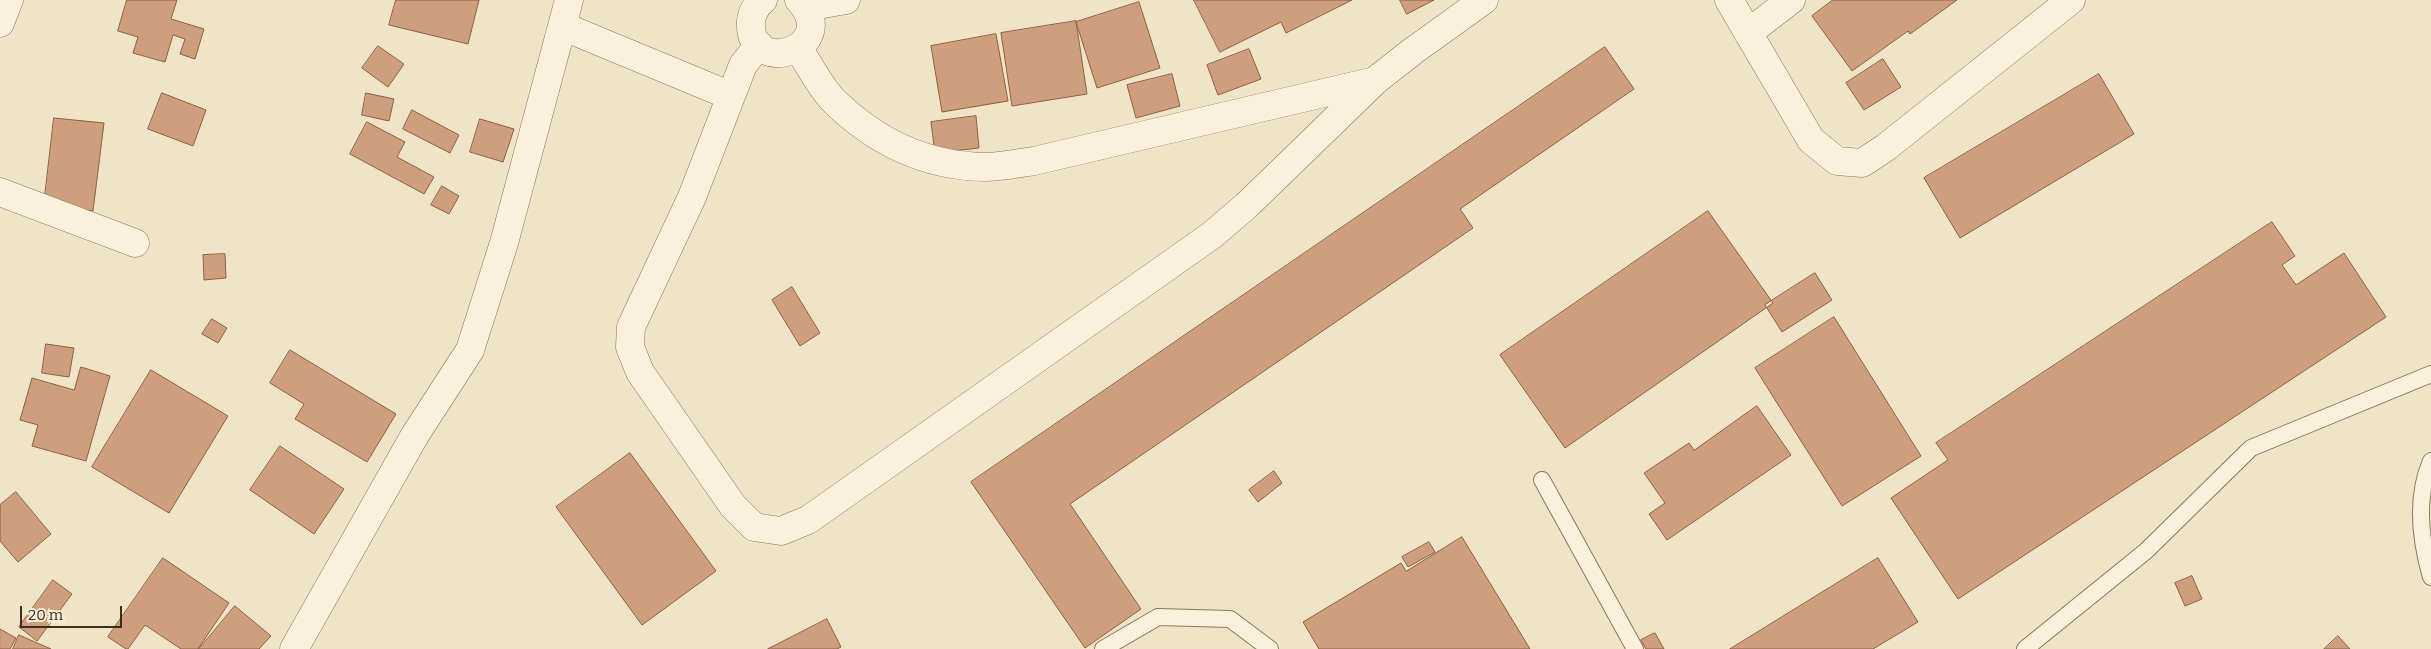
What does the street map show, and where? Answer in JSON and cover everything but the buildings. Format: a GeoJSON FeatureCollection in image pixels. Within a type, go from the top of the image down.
{"type":"FeatureCollection","features":[{"type":"Feature","properties":{"kind":"street"},"geometry":{"type":"LineString","coordinates":[[0,23],[9,0]]}},
{"type":"Feature","properties":{"kind":"street"},"geometry":{"type":"LineString","coordinates":[[294,649],[415,435],[470,350],[504,244],[570,0]]}},
{"type":"Feature","properties":{"kind":"street"},"geometry":{"type":"LineString","coordinates":[[763,0],[754,10],[751,30],[760,45],[768,51],[778,54],[798,48],[806,40],[810,31],[810,17],[803,4],[846,0]]}},
{"type":"Feature","properties":{"kind":"street"},"geometry":{"type":"LineString","coordinates":[[760,45],[743,65],[692,197],[631,327],[630,347],[640,372],[733,506],[754,527],[781,531],[816,514],[1212,235],[1376,80],[1413,50],[1484,0]]}},
{"type":"Feature","properties":{"kind":"street"},"geometry":{"type":"LineString","coordinates":[[1729,0],[1811,140],[1837,161],[1862,163],[1885,148],[2072,0]]}},
{"type":"Feature","properties":{"kind":"street"},"geometry":{"type":"LineString","coordinates":[[1748,33],[1791,0]]}},
{"type":"Feature","properties":{"kind":"street"},"geometry":{"type":"LineString","coordinates":[[562,26],[731,96]]}},
{"type":"Feature","properties":{"kind":"street"},"geometry":{"type":"LineString","coordinates":[[798,48],[831,98],[863,126],[899,149],[948,164],[986,167],[1043,159],[1376,80]]}},
{"type":"Feature","properties":{"kind":"street"},"geometry":{"type":"LineString","coordinates":[[0,192],[135,243]]}},
{"type":"Feature","properties":{"kind":"lane"},"geometry":{"type":"LineString","coordinates":[[2025,649],[2146,551],[2251,448],[2431,374]]}},
{"type":"Feature","properties":{"kind":"lane"},"geometry":{"type":"LineString","coordinates":[[2431,461],[2426,471],[2420,506],[2422,542],[2431,577]]}},
{"type":"Feature","properties":{"kind":"lane"},"geometry":{"type":"LineString","coordinates":[[1542,480],[1636,649]]}},
{"type":"Feature","properties":{"kind":"lane"},"geometry":{"type":"LineString","coordinates":[[1103,649],[1158,618],[1230,619],[1270,649]]}}]}
